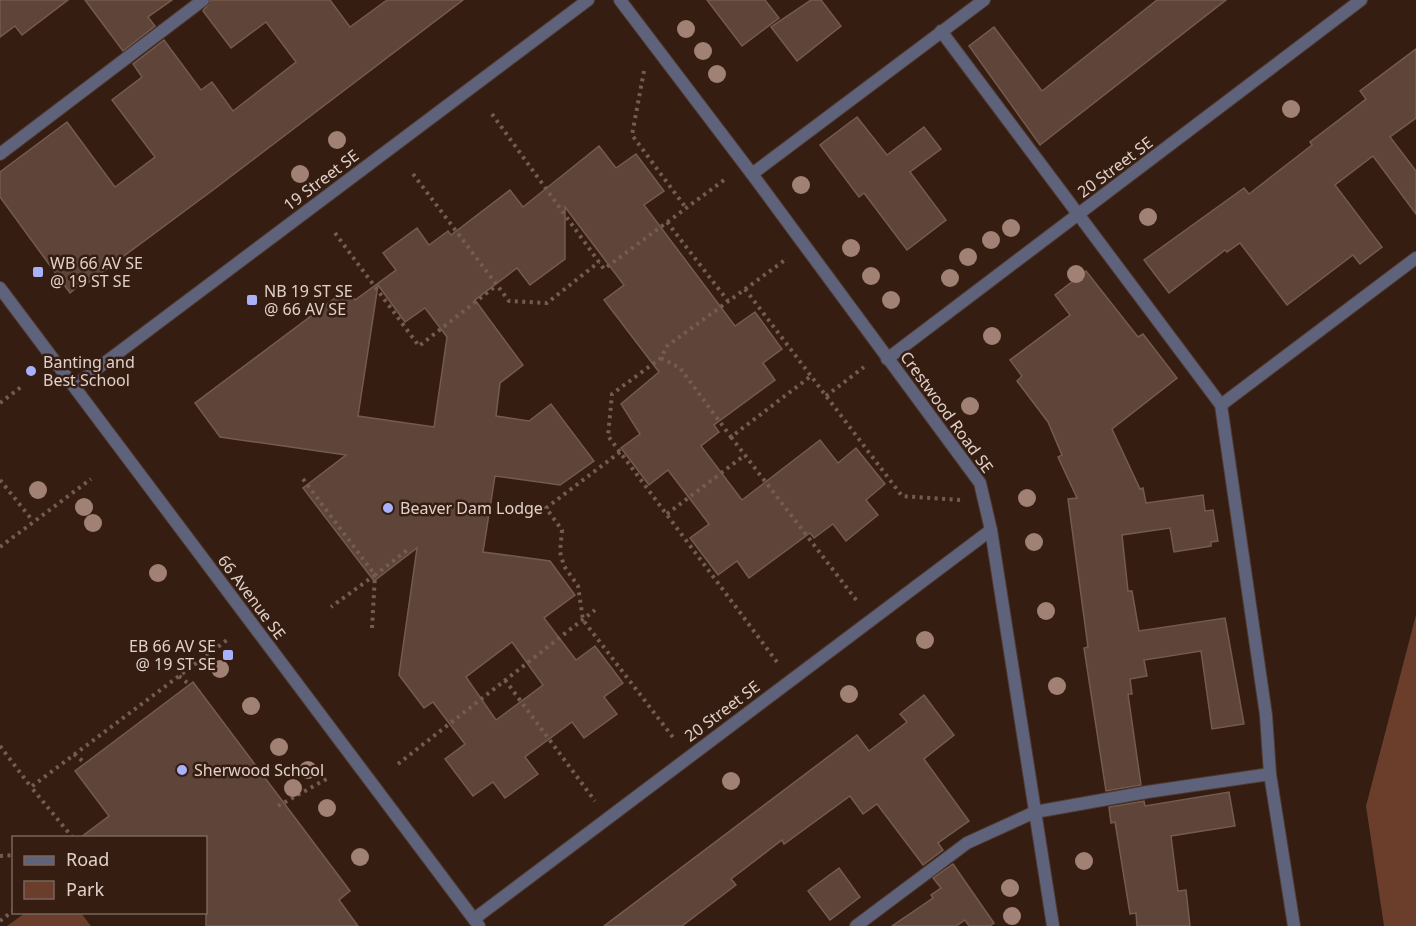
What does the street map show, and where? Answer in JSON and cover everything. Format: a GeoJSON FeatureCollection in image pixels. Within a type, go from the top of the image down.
{"type":"FeatureCollection","features":[{"type":"Feature","properties":{"kind":"street"},"geometry":{"type":"LineString","coordinates":[[0,154],[203,0]]}},
{"type":"Feature","properties":{"kind":"street","name":"19 Street SE"},"geometry":{"type":"LineString","coordinates":[[74,386],[588,0]]}},
{"type":"Feature","properties":{"kind":"street","name":"Crestwood Road SE"},"geometry":{"type":"LineString","coordinates":[[620,0],[752,174],[980,483],[991,530],[1053,926]]}},
{"type":"Feature","properties":{"kind":"street"},"geometry":{"type":"LineString","coordinates":[[752,174],[984,0]]}},
{"type":"Feature","properties":{"kind":"street","name":"20 Street SE"},"geometry":{"type":"LineString","coordinates":[[887,358],[1078,216],[1361,0]]}},
{"type":"Feature","properties":{"kind":"street"},"geometry":{"type":"LineString","coordinates":[[941,31],[1221,405],[1266,715],[1270,774],[1294,926]]}},
{"type":"Feature","properties":{"kind":"street"},"geometry":{"type":"LineString","coordinates":[[1221,405],[1416,258]]}},
{"type":"Feature","properties":{"kind":"street","name":"66 Avenue SE"},"geometry":{"type":"LineString","coordinates":[[0,288],[476,923]]}},
{"type":"Feature","properties":{"kind":"street","name":"20 Street SE"},"geometry":{"type":"LineString","coordinates":[[476,923],[991,530]]}},
{"type":"Feature","properties":{"kind":"street"},"geometry":{"type":"LineString","coordinates":[[856,926],[968,843],[1035,812],[1270,774]]}},
{"type":"Feature","properties":{"kind":"path"},"geometry":{"type":"LineString","coordinates":[[644,71],[632,135],[686,208]]}},
{"type":"Feature","properties":{"kind":"path"},"geometry":{"type":"LineString","coordinates":[[492,114],[604,269],[724,180]]}},
{"type":"Feature","properties":{"kind":"path"},"geometry":{"type":"LineString","coordinates":[[413,174],[509,301],[546,303],[599,262]]}},
{"type":"Feature","properties":{"kind":"path"},"geometry":{"type":"LineString","coordinates":[[667,222],[728,301]]}},
{"type":"Feature","properties":{"kind":"path"},"geometry":{"type":"LineString","coordinates":[[335,232],[419,346],[497,285]]}},
{"type":"Feature","properties":{"kind":"path"},"geometry":{"type":"LineString","coordinates":[[777,662],[608,436],[612,394],[661,358],[667,346],[785,260]]}},
{"type":"Feature","properties":{"kind":"path"},"geometry":{"type":"LineString","coordinates":[[745,289],[902,496],[962,500]]}},
{"type":"Feature","properties":{"kind":"path"},"geometry":{"type":"LineString","coordinates":[[661,358],[680,368],[857,601]]}},
{"type":"Feature","properties":{"kind":"path"},"geometry":{"type":"LineString","coordinates":[[826,396],[864,368]]}},
{"type":"Feature","properties":{"kind":"path"},"geometry":{"type":"LineString","coordinates":[[731,437],[811,376]]}},
{"type":"Feature","properties":{"kind":"path"},"geometry":{"type":"LineString","coordinates":[[0,403],[21,387]]}},
{"type":"Feature","properties":{"kind":"path"},"geometry":{"type":"LineString","coordinates":[[620,452],[546,508],[562,530],[560,552],[564,567],[578,586],[583,620],[675,740]]}},
{"type":"Feature","properties":{"kind":"path"},"geometry":{"type":"LineString","coordinates":[[667,514],[745,455]]}},
{"type":"Feature","properties":{"kind":"path"},"geometry":{"type":"LineString","coordinates":[[0,547],[91,478]]}},
{"type":"Feature","properties":{"kind":"path"},"geometry":{"type":"LineString","coordinates":[[303,479],[375,574],[372,628]]}},
{"type":"Feature","properties":{"kind":"path"},"geometry":{"type":"LineString","coordinates":[[0,481],[33,521]]}},
{"type":"Feature","properties":{"kind":"path"},"geometry":{"type":"LineString","coordinates":[[331,607],[410,548]]}},
{"type":"Feature","properties":{"kind":"path"},"geometry":{"type":"LineString","coordinates":[[398,764],[595,610]]}},
{"type":"Feature","properties":{"kind":"path"},"geometry":{"type":"LineString","coordinates":[[31,787],[227,640]]}},
{"type":"Feature","properties":{"kind":"path"},"geometry":{"type":"LineString","coordinates":[[178,676],[190,685]]}},
{"type":"Feature","properties":{"kind":"path"},"geometry":{"type":"LineString","coordinates":[[505,680],[595,801]]}},
{"type":"Feature","properties":{"kind":"path"},"geometry":{"type":"LineString","coordinates":[[0,746],[72,836]]}},
{"type":"Feature","properties":{"kind":"path"},"geometry":{"type":"LineString","coordinates":[[74,754],[85,763]]}},
{"type":"Feature","properties":{"kind":"path"},"geometry":{"type":"LineString","coordinates":[[278,806],[330,777]]}},
{"type":"Feature","properties":{"kind":"path"},"geometry":{"type":"LineString","coordinates":[[0,921],[12,912]]}},
{"type":"Feature","properties":{"kind":"green space"},"geometry":{"type":"Polygon","coordinates":[[[1416,615],[1416,926],[1384,926],[1366,806],[1416,615]]]}},
{"type":"Feature","properties":{"kind":"green space"},"geometry":{"type":"Polygon","coordinates":[[[24,914],[82,914],[91,926],[7,926],[24,914]]]}},
{"type":"Feature","properties":{"kind":"building"},"geometry":{"type":"Polygon","coordinates":[[[0,0],[68,0],[22,35],[15,26],[0,37],[0,0]]]}},
{"type":"Feature","properties":{"kind":"building"},"geometry":{"type":"Polygon","coordinates":[[[85,0],[172,0],[148,17],[155,26],[123,51],[85,0]]]}},
{"type":"Feature","properties":{"kind":"building"},"geometry":{"type":"Polygon","coordinates":[[[211,0],[330,0],[350,27],[387,0],[463,0],[213,190],[82,287],[81,284],[70,293],[0,197],[0,172],[67,122],[115,187],[155,157],[112,100],[142,77],[133,64],[164,40],[201,90],[212,82],[233,111],[296,62],[266,22],[231,48],[203,11],[211,0]]]}},
{"type":"Feature","properties":{"kind":"building"},"geometry":{"type":"Polygon","coordinates":[[[707,0],[765,0],[779,18],[742,46],[707,0]]]}},
{"type":"Feature","properties":{"kind":"building"},"geometry":{"type":"Polygon","coordinates":[[[811,0],[821,0],[841,26],[797,61],[771,27],[811,0]]]}},
{"type":"Feature","properties":{"kind":"building"},"geometry":{"type":"Polygon","coordinates":[[[1157,0],[1226,0],[1040,145],[969,46],[994,27],[1042,91],[1157,0]]]}},
{"type":"Feature","properties":{"kind":"building"},"geometry":{"type":"Polygon","coordinates":[[[1416,49],[1416,118],[1390,137],[1416,171],[1416,214],[1373,156],[1335,185],[1382,247],[1360,264],[1353,255],[1287,305],[1240,243],[1227,252],[1225,250],[1169,293],[1144,260],[1244,188],[1249,194],[1312,145],[1310,142],[1366,99],[1360,91],[1416,49]]]}},
{"type":"Feature","properties":{"kind":"building"},"geometry":{"type":"Polygon","coordinates":[[[857,117],[887,155],[924,127],[941,149],[910,172],[946,220],[907,250],[864,193],[859,197],[820,145],[857,117]]]}},
{"type":"Feature","properties":{"kind":"building"},"geometry":{"type":"Polygon","coordinates":[[[599,146],[616,168],[636,154],[664,191],[644,205],[735,326],[755,312],[782,349],[763,363],[775,380],[714,425],[719,432],[701,446],[742,500],[820,440],[838,463],[856,448],[885,484],[866,500],[878,515],[846,541],[833,524],[814,538],[810,533],[749,578],[737,561],[718,575],[690,538],[709,524],[668,470],[649,485],[621,448],[640,434],[621,404],[659,372],[604,300],[624,285],[565,207],[565,259],[530,285],[517,268],[475,300],[523,365],[500,383],[496,416],[529,421],[551,404],[594,461],[560,485],[495,476],[483,552],[550,561],[575,595],[544,618],[576,660],[595,646],[623,683],[604,697],[617,714],[584,738],[572,722],[525,757],[538,774],[505,798],[493,782],[473,796],[445,759],[465,744],[433,702],[424,708],[399,675],[417,548],[374,581],[303,488],[346,455],[220,437],[195,403],[347,289],[355,300],[396,270],[383,253],[417,228],[429,245],[448,231],[451,235],[510,190],[523,207],[599,146]],[[378,285],[358,416],[434,427],[447,337],[425,308],[405,322],[378,285]],[[512,642],[466,677],[496,720],[543,685],[512,642]]]}},
{"type":"Feature","properties":{"kind":"building"},"geometry":{"type":"Polygon","coordinates":[[[1086,271],[1138,337],[1143,334],[1177,378],[1112,429],[1140,489],[1143,488],[1146,503],[1203,495],[1205,511],[1213,510],[1218,541],[1211,542],[1211,546],[1174,552],[1170,528],[1122,535],[1128,591],[1132,591],[1139,631],[1225,618],[1244,724],[1212,729],[1201,651],[1144,660],[1147,676],[1130,679],[1132,694],[1128,694],[1141,785],[1106,791],[1084,648],[1088,647],[1068,499],[1077,498],[1058,457],[1062,455],[1048,422],[1017,381],[1022,376],[1010,360],[1070,315],[1055,295],[1086,271]]]}},
{"type":"Feature","properties":{"kind":"building"},"geometry":{"type":"Polygon","coordinates":[[[193,682],[350,891],[339,900],[358,926],[206,926],[207,836],[82,836],[109,816],[75,771],[193,682]]]}},
{"type":"Feature","properties":{"kind":"building"},"geometry":{"type":"Polygon","coordinates":[[[924,695],[954,735],[924,759],[969,821],[938,843],[943,850],[923,865],[877,804],[863,814],[850,796],[784,844],[782,840],[731,879],[736,885],[682,926],[604,926],[857,735],[869,751],[907,722],[900,714],[924,695]]]}},
{"type":"Feature","properties":{"kind":"building"},"geometry":{"type":"Polygon","coordinates":[[[1229,792],[1235,826],[1171,836],[1178,891],[1186,890],[1190,926],[1137,926],[1136,913],[1130,914],[1115,822],[1111,823],[1109,807],[1144,801],[1145,806],[1229,792]]]}},
{"type":"Feature","properties":{"kind":"building"},"geometry":{"type":"Polygon","coordinates":[[[953,864],[994,923],[990,926],[969,926],[965,920],[956,926],[892,926],[933,898],[931,895],[941,888],[933,878],[953,864]]]}},
{"type":"Feature","properties":{"kind":"building"},"geometry":{"type":"Polygon","coordinates":[[[839,868],[860,897],[830,920],[808,891],[839,868]]]}},
{"type":"Feature","properties":{"kind":"place","name":"WB 66 AV SE @ 19 ST SE"},"geometry":{"type":"Point","coordinates":[38,272]}},
{"type":"Feature","properties":{"kind":"place","name":"NB 19 ST SE @ 66 AV SE"},"geometry":{"type":"Point","coordinates":[252,300]}},
{"type":"Feature","properties":{"kind":"place","name":"Banting and Best School"},"geometry":{"type":"Point","coordinates":[31,371]}},
{"type":"Feature","properties":{"kind":"place","name":"Beaver Dam Lodge"},"geometry":{"type":"Point","coordinates":[388,508]}},
{"type":"Feature","properties":{"kind":"place","name":"EB 66 AV SE @ 19 ST SE"},"geometry":{"type":"Point","coordinates":[228,655]}},
{"type":"Feature","properties":{"kind":"place","name":"Sherwood School"},"geometry":{"type":"Point","coordinates":[182,770]}}]}
